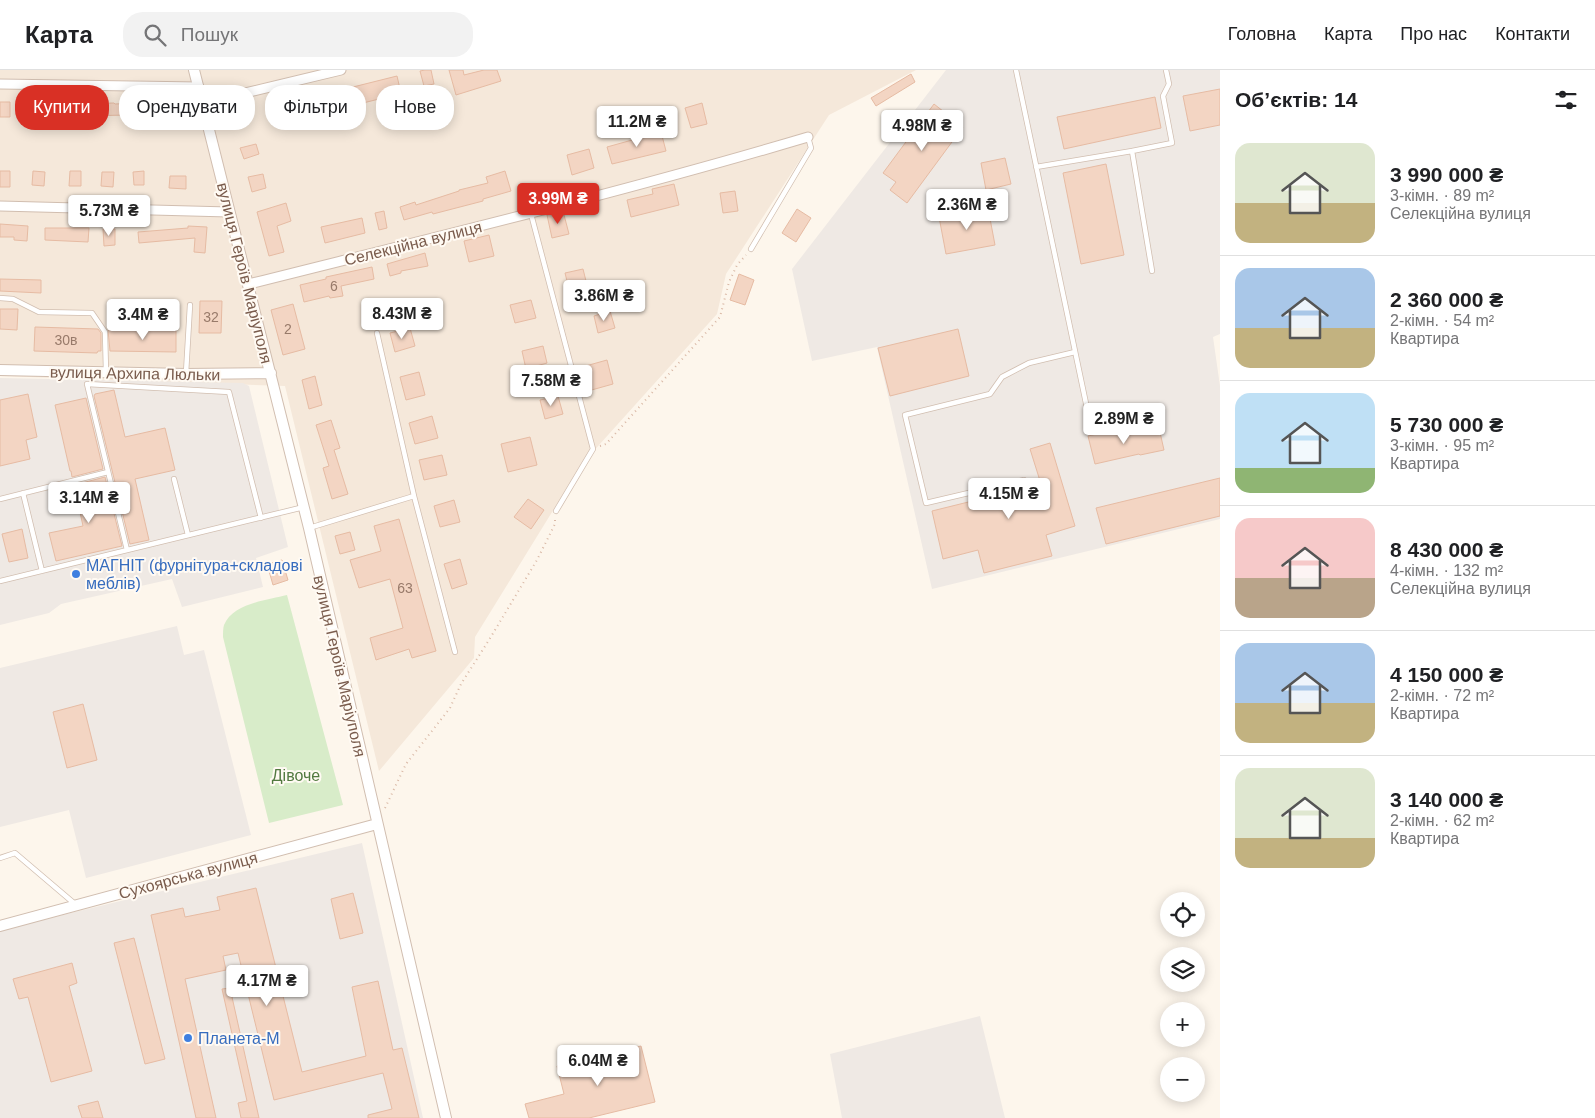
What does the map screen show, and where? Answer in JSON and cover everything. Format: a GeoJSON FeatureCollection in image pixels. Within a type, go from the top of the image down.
{"type":"FeatureCollection","features":[{"type":"Feature","properties":{"kind":"street","name":"вулиця Героїв Маріуполя"},"geometry":{"type":"LineString","coordinates":[[194,70],[198,85]]}},
{"type":"Feature","properties":{"kind":"street"},"geometry":{"type":"LineString","coordinates":[[255,91],[341,70]]}},
{"type":"Feature","properties":{"kind":"street"},"geometry":{"type":"LineString","coordinates":[[0,84],[119,86]]}},
{"type":"Feature","properties":{"kind":"street","name":"вулиця Героїв Маріуполя"},"geometry":{"type":"LineString","coordinates":[[210,130],[304,507],[446,1118]]}},
{"type":"Feature","properties":{"kind":"street","name":"Селекційна вулиця"},"geometry":{"type":"LineString","coordinates":[[249,284],[531,214],[808,136]]}},
{"type":"Feature","properties":{"kind":"street"},"geometry":{"type":"LineString","coordinates":[[0,206],[230,212]]}},
{"type":"Feature","properties":{"kind":"street","name":"вулиця Архипа Люльки"},"geometry":{"type":"LineString","coordinates":[[0,370],[186,374],[271,373]]}},
{"type":"Feature","properties":{"kind":"street","name":"Сухоярська вулиця"},"geometry":{"type":"LineString","coordinates":[[0,926],[377,824]]}},
{"type":"Feature","properties":{"kind":"lane"},"geometry":{"type":"LineString","coordinates":[[1016,70],[1092,432]]}},
{"type":"Feature","properties":{"kind":"lane"},"geometry":{"type":"LineString","coordinates":[[1036,167],[1172,143],[1163,96],[1169,84],[1166,70]]}},
{"type":"Feature","properties":{"kind":"lane"},"geometry":{"type":"LineString","coordinates":[[751,249],[811,148],[808,136]]}},
{"type":"Feature","properties":{"kind":"lane"},"geometry":{"type":"LineString","coordinates":[[1132,150],[1152,271]]}},
{"type":"Feature","properties":{"kind":"lane"},"geometry":{"type":"LineString","coordinates":[[531,214],[593,449],[556,511]]}},
{"type":"Feature","properties":{"kind":"lane"},"geometry":{"type":"LineString","coordinates":[[0,298],[13,299],[39,312],[92,313],[105,332],[106,373]]}},
{"type":"Feature","properties":{"kind":"lane"},"geometry":{"type":"LineString","coordinates":[[186,374],[190,305]]}},
{"type":"Feature","properties":{"kind":"lane"},"geometry":{"type":"LineString","coordinates":[[377,333],[414,496],[455,652]]}},
{"type":"Feature","properties":{"kind":"lane"},"geometry":{"type":"LineString","coordinates":[[1024,480],[926,503],[905,415],[990,394],[1002,377],[1029,363],[1075,352]]}},
{"type":"Feature","properties":{"kind":"lane"},"geometry":{"type":"LineString","coordinates":[[127,550],[87,384],[229,392],[261,518]]}},
{"type":"Feature","properties":{"kind":"lane"},"geometry":{"type":"LineString","coordinates":[[0,499],[108,472]]}},
{"type":"Feature","properties":{"kind":"lane"},"geometry":{"type":"LineString","coordinates":[[174,479],[188,535]]}},
{"type":"Feature","properties":{"kind":"lane"},"geometry":{"type":"LineString","coordinates":[[23,493],[42,571]]}},
{"type":"Feature","properties":{"kind":"lane"},"geometry":{"type":"LineString","coordinates":[[309,528],[414,496]]}},
{"type":"Feature","properties":{"kind":"lane"},"geometry":{"type":"LineString","coordinates":[[0,581],[304,507]]}},
{"type":"Feature","properties":{"kind":"lane"},"geometry":{"type":"LineString","coordinates":[[0,858],[15,854],[76,905]]}},
{"type":"Feature","properties":{"kind":"path"},"geometry":{"type":"LineString","coordinates":[[593,449],[606,444],[720,317],[729,282],[737,266],[751,249]]}},
{"type":"Feature","properties":{"kind":"path"},"geometry":{"type":"LineString","coordinates":[[385,808],[406,764],[450,708],[461,684],[537,560],[555,524],[556,511]]}},
{"type":"Feature","properties":{"kind":"shaded area"},"geometry":{"type":"Polygon","coordinates":[[[0,70],[916,70],[829,115],[726,274],[717,314],[581,465],[475,637],[474,658],[379,771],[285,386],[0,376],[0,70]]]}},
{"type":"Feature","properties":{"kind":"shaded area"},"geometry":{"type":"Polygon","coordinates":[[[946,70],[1220,70],[1220,334],[1213,337],[1220,386],[1220,519],[932,589],[877,347],[812,361],[792,269],[946,70]]]}},
{"type":"Feature","properties":{"kind":"shaded area"},"geometry":{"type":"Polygon","coordinates":[[[0,378],[243,383],[249,386],[288,547],[256,558],[263,587],[182,607],[172,579],[61,604],[49,613],[0,625],[0,378]]]}},
{"type":"Feature","properties":{"kind":"shaded area"},"geometry":{"type":"Polygon","coordinates":[[[177,626],[184,655],[204,650],[251,835],[86,878],[69,810],[0,827],[0,668],[177,626]]]}},
{"type":"Feature","properties":{"kind":"shaded area"},"geometry":{"type":"Polygon","coordinates":[[[362,843],[423,1118],[0,1118],[0,930],[362,843]]]}},
{"type":"Feature","properties":{"kind":"shaded area"},"geometry":{"type":"Polygon","coordinates":[[[980,1016],[1005,1118],[842,1118],[830,1054],[980,1016]]]}},
{"type":"Feature","properties":{"kind":"green space","name":"Дівоче"},"geometry":{"type":"Polygon","coordinates":[[[287,595],[343,805],[269,823],[223,637],[223,629],[229,618],[243,607],[287,595]]]}},
{"type":"Feature","properties":{"kind":"building"},"geometry":{"type":"Polygon","coordinates":[[[431,70],[434,84],[424,85],[420,71],[431,70]]]}},
{"type":"Feature","properties":{"kind":"building"},"geometry":{"type":"Polygon","coordinates":[[[449,70],[463,70],[464,75],[484,70],[497,70],[501,81],[456,95],[449,70]]]}},
{"type":"Feature","properties":{"kind":"building"},"geometry":{"type":"Polygon","coordinates":[[[911,74],[915,82],[876,106],[871,98],[911,74]]]}},
{"type":"Feature","properties":{"kind":"building"},"geometry":{"type":"Polygon","coordinates":[[[397,76],[399,85],[376,85],[376,100],[366,102],[366,85],[361,85],[397,76]]]}},
{"type":"Feature","properties":{"kind":"building"},"geometry":{"type":"Polygon","coordinates":[[[1220,89],[1220,125],[1190,131],[1183,96],[1220,89]]]}},
{"type":"Feature","properties":{"kind":"building"},"geometry":{"type":"Polygon","coordinates":[[[1155,97],[1161,128],[1064,149],[1057,117],[1155,97]]]}},
{"type":"Feature","properties":{"kind":"building"},"geometry":{"type":"Polygon","coordinates":[[[0,102],[10,102],[10,117],[0,117],[0,102]]]}},
{"type":"Feature","properties":{"kind":"building"},"geometry":{"type":"Polygon","coordinates":[[[109,103],[119,104],[119,115],[109,115],[109,103]]]}},
{"type":"Feature","properties":{"kind":"building"},"geometry":{"type":"Polygon","coordinates":[[[702,103],[707,124],[691,128],[685,108],[702,103]]]}},
{"type":"Feature","properties":{"kind":"building"},"geometry":{"type":"Polygon","coordinates":[[[934,104],[963,127],[907,203],[890,190],[896,182],[883,173],[934,104]]]}},
{"type":"Feature","properties":{"kind":"building"},"geometry":{"type":"Polygon","coordinates":[[[661,132],[666,151],[612,164],[607,147],[661,132]]]}},
{"type":"Feature","properties":{"kind":"building"},"geometry":{"type":"Polygon","coordinates":[[[256,144],[259,154],[244,159],[240,148],[256,144]]]}},
{"type":"Feature","properties":{"kind":"building"},"geometry":{"type":"Polygon","coordinates":[[[589,149],[594,168],[572,175],[567,155],[589,149]]]}},
{"type":"Feature","properties":{"kind":"building"},"geometry":{"type":"Polygon","coordinates":[[[1005,158],[1011,184],[986,190],[981,163],[1005,158]]]}},
{"type":"Feature","properties":{"kind":"building"},"geometry":{"type":"Polygon","coordinates":[[[1106,164],[1124,255],[1081,264],[1063,173],[1106,164]]]}},
{"type":"Feature","properties":{"kind":"building"},"geometry":{"type":"Polygon","coordinates":[[[0,171],[10,171],[10,187],[0,187],[0,171]]]}},
{"type":"Feature","properties":{"kind":"building"},"geometry":{"type":"Polygon","coordinates":[[[33,171],[45,172],[44,186],[32,185],[33,171]]]}},
{"type":"Feature","properties":{"kind":"building"},"geometry":{"type":"Polygon","coordinates":[[[70,171],[81,171],[81,186],[69,186],[70,171]]]}},
{"type":"Feature","properties":{"kind":"building"},"geometry":{"type":"Polygon","coordinates":[[[144,171],[144,185],[134,185],[133,172],[144,171]]]}},
{"type":"Feature","properties":{"kind":"building"},"geometry":{"type":"Polygon","coordinates":[[[505,171],[511,191],[483,199],[483,201],[404,220],[400,207],[415,202],[416,205],[459,190],[488,183],[486,177],[505,171]]]}},
{"type":"Feature","properties":{"kind":"building"},"geometry":{"type":"Polygon","coordinates":[[[102,172],[114,172],[113,187],[101,186],[102,172]]]}},
{"type":"Feature","properties":{"kind":"building"},"geometry":{"type":"Polygon","coordinates":[[[263,174],[266,188],[252,192],[248,177],[263,174]]]}},
{"type":"Feature","properties":{"kind":"building"},"geometry":{"type":"Polygon","coordinates":[[[170,176],[186,176],[186,189],[169,188],[170,176]]]}},
{"type":"Feature","properties":{"kind":"building"},"geometry":{"type":"Polygon","coordinates":[[[674,184],[679,205],[631,217],[627,200],[653,194],[652,189],[674,184]]]}},
{"type":"Feature","properties":{"kind":"building"},"geometry":{"type":"Polygon","coordinates":[[[735,191],[738,211],[723,213],[720,193],[735,191]]]}},
{"type":"Feature","properties":{"kind":"building"},"geometry":{"type":"Polygon","coordinates":[[[286,203],[291,221],[277,226],[284,252],[269,256],[257,212],[286,203]]]}},
{"type":"Feature","properties":{"kind":"building"},"geometry":{"type":"Polygon","coordinates":[[[988,208],[995,245],[946,254],[939,217],[988,208]]]}},
{"type":"Feature","properties":{"kind":"building"},"geometry":{"type":"Polygon","coordinates":[[[797,209],[811,218],[796,242],[782,233],[797,209]]]}},
{"type":"Feature","properties":{"kind":"building"},"geometry":{"type":"Polygon","coordinates":[[[384,211],[387,228],[379,230],[375,213],[384,211]]]}},
{"type":"Feature","properties":{"kind":"building"},"geometry":{"type":"Polygon","coordinates":[[[563,211],[569,234],[552,238],[547,215],[563,211]]]}},
{"type":"Feature","properties":{"kind":"building"},"geometry":{"type":"Polygon","coordinates":[[[362,218],[365,233],[325,243],[321,227],[362,218]]]}},
{"type":"Feature","properties":{"kind":"building"},"geometry":{"type":"Polygon","coordinates":[[[0,224],[28,226],[27,241],[14,240],[14,237],[0,237],[0,224]]]}},
{"type":"Feature","properties":{"kind":"building"},"geometry":{"type":"Polygon","coordinates":[[[188,226],[207,227],[205,253],[194,252],[195,238],[139,243],[138,232],[188,228],[188,226]]]}},
{"type":"Feature","properties":{"kind":"building"},"geometry":{"type":"Polygon","coordinates":[[[45,228],[89,228],[88,242],[45,240],[45,228]]]}},
{"type":"Feature","properties":{"kind":"building"},"geometry":{"type":"Polygon","coordinates":[[[103,229],[115,229],[115,245],[104,246],[103,229]]]}},
{"type":"Feature","properties":{"kind":"building"},"geometry":{"type":"Polygon","coordinates":[[[489,235],[494,256],[469,262],[464,241],[489,235]]]}},
{"type":"Feature","properties":{"kind":"building"},"geometry":{"type":"Polygon","coordinates":[[[425,253],[428,266],[401,271],[401,273],[390,276],[387,264],[425,253]]]}},
{"type":"Feature","properties":{"kind":"building"},"geometry":{"type":"Polygon","coordinates":[[[372,267],[374,279],[341,286],[343,296],[330,298],[329,296],[304,302],[300,285],[372,267]]]}},
{"type":"Feature","properties":{"kind":"building"},"geometry":{"type":"Polygon","coordinates":[[[583,269],[587,285],[569,289],[565,273],[583,269]]]}},
{"type":"Feature","properties":{"kind":"building"},"geometry":{"type":"Polygon","coordinates":[[[739,274],[754,280],[745,305],[730,300],[739,274]]]}},
{"type":"Feature","properties":{"kind":"building"},"geometry":{"type":"Polygon","coordinates":[[[0,279],[41,280],[41,293],[0,291],[0,279]]]}},
{"type":"Feature","properties":{"kind":"building"},"geometry":{"type":"Polygon","coordinates":[[[531,300],[536,318],[515,323],[510,305],[531,300]]]}},
{"type":"Feature","properties":{"kind":"building"},"geometry":{"type":"Polygon","coordinates":[[[200,301],[222,301],[221,333],[199,333],[200,301]]]}},
{"type":"Feature","properties":{"kind":"building"},"geometry":{"type":"Polygon","coordinates":[[[293,304],[305,349],[283,355],[271,310],[293,304]]]}},
{"type":"Feature","properties":{"kind":"building"},"geometry":{"type":"Polygon","coordinates":[[[0,309],[18,309],[17,330],[0,329],[0,309]]]}},
{"type":"Feature","properties":{"kind":"building"},"geometry":{"type":"Polygon","coordinates":[[[610,311],[615,328],[598,333],[594,316],[610,311]]]}},
{"type":"Feature","properties":{"kind":"building"},"geometry":{"type":"Polygon","coordinates":[[[35,327],[98,329],[101,333],[101,351],[97,353],[34,351],[35,327]]]}},
{"type":"Feature","properties":{"kind":"building"},"geometry":{"type":"Polygon","coordinates":[[[410,328],[415,346],[395,352],[390,333],[410,328]]]}},
{"type":"Feature","properties":{"kind":"building"},"geometry":{"type":"Polygon","coordinates":[[[958,329],[969,376],[890,396],[878,348],[958,329]]]}},
{"type":"Feature","properties":{"kind":"building"},"geometry":{"type":"Polygon","coordinates":[[[108,330],[176,330],[176,352],[110,351],[108,330]]]}},
{"type":"Feature","properties":{"kind":"building"},"geometry":{"type":"Polygon","coordinates":[[[543,346],[547,363],[526,369],[522,351],[543,346]]]}},
{"type":"Feature","properties":{"kind":"building"},"geometry":{"type":"Polygon","coordinates":[[[607,360],[613,384],[588,391],[582,367],[607,360]]]}},
{"type":"Feature","properties":{"kind":"building"},"geometry":{"type":"Polygon","coordinates":[[[419,372],[425,395],[406,400],[400,377],[419,372]]]}},
{"type":"Feature","properties":{"kind":"building"},"geometry":{"type":"Polygon","coordinates":[[[315,376],[322,405],[309,409],[302,380],[315,376]]]}},
{"type":"Feature","properties":{"kind":"building"},"geometry":{"type":"Polygon","coordinates":[[[114,390],[125,437],[165,428],[175,470],[135,479],[149,540],[130,544],[94,396],[95,394],[114,390]]]}},
{"type":"Feature","properties":{"kind":"building"},"geometry":{"type":"Polygon","coordinates":[[[28,394],[37,437],[26,440],[30,459],[0,466],[0,400],[28,394]]]}},
{"type":"Feature","properties":{"kind":"building"},"geometry":{"type":"Polygon","coordinates":[[[558,396],[563,414],[545,419],[540,400],[558,396]]]}},
{"type":"Feature","properties":{"kind":"building"},"geometry":{"type":"Polygon","coordinates":[[[86,398],[103,469],[72,477],[55,405],[86,398]]]}},
{"type":"Feature","properties":{"kind":"building"},"geometry":{"type":"Polygon","coordinates":[[[432,416],[438,438],[415,444],[409,423],[432,416]]]}},
{"type":"Feature","properties":{"kind":"building"},"geometry":{"type":"Polygon","coordinates":[[[331,420],[340,448],[334,450],[348,494],[332,499],[323,468],[329,466],[316,425],[331,420]]]}},
{"type":"Feature","properties":{"kind":"building"},"geometry":{"type":"Polygon","coordinates":[[[1123,428],[1125,436],[1159,428],[1164,450],[1095,464],[1088,436],[1123,428]]]}},
{"type":"Feature","properties":{"kind":"building"},"geometry":{"type":"Polygon","coordinates":[[[530,437],[537,465],[508,472],[501,444],[530,437]]]}},
{"type":"Feature","properties":{"kind":"building"},"geometry":{"type":"Polygon","coordinates":[[[1050,443],[1075,526],[1046,535],[1052,556],[984,573],[978,550],[943,559],[932,511],[1041,484],[1030,449],[1050,443]]]}},
{"type":"Feature","properties":{"kind":"building"},"geometry":{"type":"Polygon","coordinates":[[[442,455],[447,475],[424,480],[419,460],[442,455]]]}},
{"type":"Feature","properties":{"kind":"building"},"geometry":{"type":"Polygon","coordinates":[[[105,477],[122,546],[56,561],[49,533],[83,526],[74,485],[105,477]]]}},
{"type":"Feature","properties":{"kind":"building"},"geometry":{"type":"Polygon","coordinates":[[[1220,478],[1220,516],[1106,544],[1096,508],[1220,478]]]}},
{"type":"Feature","properties":{"kind":"building"},"geometry":{"type":"Polygon","coordinates":[[[528,499],[544,510],[531,529],[514,517],[528,499]]]}},
{"type":"Feature","properties":{"kind":"building"},"geometry":{"type":"Polygon","coordinates":[[[454,500],[460,522],[440,527],[434,506],[454,500]]]}},
{"type":"Feature","properties":{"kind":"building"},"geometry":{"type":"Polygon","coordinates":[[[399,519],[436,651],[412,658],[409,649],[376,660],[370,638],[403,628],[390,579],[359,588],[350,560],[381,551],[374,526],[399,519]]]}},
{"type":"Feature","properties":{"kind":"building"},"geometry":{"type":"Polygon","coordinates":[[[22,529],[28,558],[9,562],[2,534],[22,529]]]}},
{"type":"Feature","properties":{"kind":"building"},"geometry":{"type":"Polygon","coordinates":[[[350,532],[355,550],[340,554],[335,536],[350,532]]]}},
{"type":"Feature","properties":{"kind":"building"},"geometry":{"type":"Polygon","coordinates":[[[460,559],[467,584],[452,589],[444,564],[460,559]]]}},
{"type":"Feature","properties":{"kind":"building"},"geometry":{"type":"Polygon","coordinates":[[[282,560],[288,580],[273,585],[267,564],[282,560]]]}},
{"type":"Feature","properties":{"kind":"building"},"geometry":{"type":"Polygon","coordinates":[[[83,704],[97,760],[67,768],[53,712],[83,704]]]}},
{"type":"Feature","properties":{"kind":"building"},"geometry":{"type":"Polygon","coordinates":[[[256,888],[302,1072],[366,1056],[352,987],[378,981],[393,1050],[402,1048],[419,1118],[368,1118],[368,1115],[392,1109],[383,1073],[274,1100],[238,953],[223,956],[226,970],[185,979],[216,1118],[196,1118],[151,915],[183,908],[185,917],[220,910],[217,897],[256,888]]]}},
{"type":"Feature","properties":{"kind":"building"},"geometry":{"type":"Polygon","coordinates":[[[353,893],[363,933],[340,939],[331,899],[353,893]]]}},
{"type":"Feature","properties":{"kind":"building"},"geometry":{"type":"Polygon","coordinates":[[[134,938],[165,1059],[145,1064],[114,943],[134,938]]]}},
{"type":"Feature","properties":{"kind":"building"},"geometry":{"type":"Polygon","coordinates":[[[72,963],[77,983],[69,986],[92,1071],[51,1082],[28,997],[19,999],[13,979],[72,963]]]}},
{"type":"Feature","properties":{"kind":"building"},"geometry":{"type":"Polygon","coordinates":[[[230,988],[259,1118],[241,1118],[238,1103],[247,1101],[222,989],[230,988]]]}},
{"type":"Feature","properties":{"kind":"building"},"geometry":{"type":"Polygon","coordinates":[[[641,1046],[655,1102],[589,1118],[529,1118],[525,1104],[564,1094],[557,1066],[641,1046]]]}},
{"type":"Feature","properties":{"kind":"building"},"geometry":{"type":"Polygon","coordinates":[[[98,1101],[103,1118],[82,1118],[78,1106],[98,1101]]]}},
{"type":"Feature","properties":{"kind":"place","name":"МАГНІТ (фурнітура+складові меблів)"},"geometry":{"type":"Point","coordinates":[76,574]}},
{"type":"Feature","properties":{"kind":"place","name":"Планета-М"},"geometry":{"type":"Point","coordinates":[188,1038]}}]}
